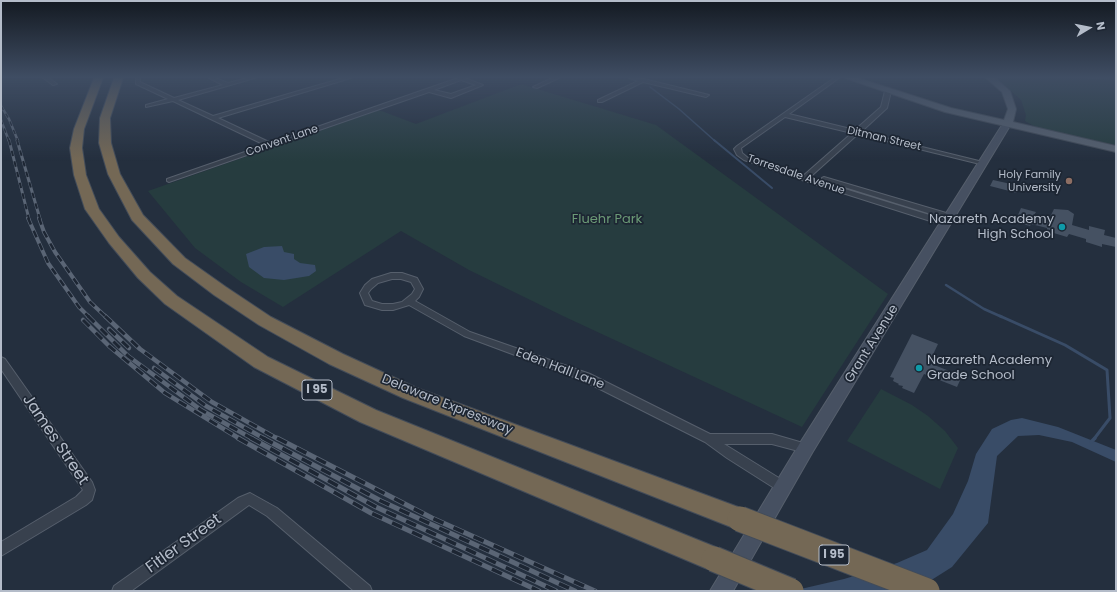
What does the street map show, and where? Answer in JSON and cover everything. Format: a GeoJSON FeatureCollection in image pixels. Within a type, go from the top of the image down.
{"type":"FeatureCollection","features":[{"type":"Feature","properties":{"kind":"highway","name":"I 95"},"geometry":{"type":"LineString","coordinates":[[88,106],[79,129],[76,148],[80,175],[92,209],[114,240],[134,264],[171,300],[261,362],[368,416],[791,591]]}},
{"type":"Feature","properties":{"kind":"highway","name":"Delaware Expressway"},"geometry":{"type":"LineString","coordinates":[[109,106],[105,118],[105,143],[114,174],[137,216],[179,260],[218,290],[265,320],[302,341],[410,393],[927,591]]}},
{"type":"Feature","properties":{"kind":"main road"},"geometry":{"type":"LineString","coordinates":[[933,106],[1116,149]]}},
{"type":"Feature","properties":{"kind":"main road","name":"Grant Avenue"},"geometry":{"type":"LineString","coordinates":[[1008,124],[1011,117],[1012,109],[1011,106]]}},
{"type":"Feature","properties":{"kind":"street"},"geometry":{"type":"LineString","coordinates":[[187,106],[271,145]]}},
{"type":"Feature","properties":{"kind":"street"},"geometry":{"type":"LineString","coordinates":[[213,118],[255,106]]}},
{"type":"Feature","properties":{"kind":"street","name":"Convent Lane"},"geometry":{"type":"LineString","coordinates":[[169,180],[385,106]]}},
{"type":"Feature","properties":{"kind":"street"},"geometry":{"type":"LineString","coordinates":[[784,115],[797,106]]}},
{"type":"Feature","properties":{"kind":"street"},"geometry":{"type":"LineString","coordinates":[[807,177],[884,108],[885,106]]}},
{"type":"Feature","properties":{"kind":"street","name":"Ditman Street"},"geometry":{"type":"LineString","coordinates":[[784,115],[984,163]]}},
{"type":"Feature","properties":{"kind":"street","name":"Torresdale Avenue"},"geometry":{"type":"LineString","coordinates":[[784,115],[738,147],[737,149],[741,155],[746,159],[948,220]]}},
{"type":"Feature","properties":{"kind":"street","name":"Grant Avenue"},"geometry":{"type":"LineString","coordinates":[[721,591],[806,448],[1008,124]]}},
{"type":"Feature","properties":{"kind":"street"},"geometry":{"type":"LineString","coordinates":[[391,276],[406,276],[414,280],[419,288],[416,295],[409,301],[393,307],[382,307],[368,303],[364,293],[368,287],[380,279],[391,276]]}},
{"type":"Feature","properties":{"kind":"street","name":"Eden Hall Lane"},"geometry":{"type":"LineString","coordinates":[[409,301],[466,334],[586,377],[709,439],[783,487]]}},
{"type":"Feature","properties":{"kind":"street","name":"James Street"},"geometry":{"type":"LineString","coordinates":[[1,361],[88,486],[89,490],[87,496],[81,501],[1,550]]}},
{"type":"Feature","properties":{"kind":"street","name":"Eden Hall Lane"},"geometry":{"type":"LineString","coordinates":[[709,439],[772,439],[806,448]]}},
{"type":"Feature","properties":{"kind":"street","name":"Fitler Street"},"geometry":{"type":"LineString","coordinates":[[119,591],[243,502],[250,499],[272,512],[365,591]]}},
{"type":"Feature","properties":{"kind":"green space","name":"Fluehr Park"},"geometry":{"type":"Polygon","coordinates":[[[464,106],[592,106],[656,125],[888,294],[802,427],[563,316],[469,270],[401,231],[283,307],[241,282],[195,248],[148,191],[379,110],[416,124],[464,106]]]}},
{"type":"Feature","properties":{"kind":"green space"},"geometry":{"type":"Polygon","coordinates":[[[1023,106],[1116,106],[1116,145],[1039,129],[1025,121],[1026,115],[1023,106]]]}},
{"type":"Feature","properties":{"kind":"green space"},"geometry":{"type":"Polygon","coordinates":[[[881,389],[912,405],[928,416],[945,431],[958,448],[940,489],[847,441],[881,389]]]}},
{"type":"Feature","properties":{"kind":"water"},"geometry":{"type":"Polygon","coordinates":[[[282,246],[284,252],[294,254],[294,259],[300,263],[315,265],[316,271],[309,276],[284,280],[264,278],[249,267],[246,254],[264,247],[282,246]]]}},
{"type":"Feature","properties":{"kind":"water"},"geometry":{"type":"Polygon","coordinates":[[[1022,418],[1058,427],[1116,450],[1116,462],[1072,442],[1039,435],[1018,436],[997,456],[988,523],[952,567],[933,579],[900,591],[792,591],[844,579],[897,563],[927,550],[953,514],[968,481],[976,454],[992,429],[1011,420],[1022,418]]]}},
{"type":"Feature","properties":{"kind":"building"},"geometry":{"type":"Polygon","coordinates":[[[993,180],[1020,186],[1017,193],[990,186],[993,180]]]}},
{"type":"Feature","properties":{"kind":"building","name":"Nazareth Academy High School"},"geometry":{"type":"Polygon","coordinates":[[[1021,208],[1036,212],[1034,215],[1049,219],[1054,209],[1068,210],[1074,214],[1072,225],[1089,230],[1089,226],[1105,230],[1104,235],[1116,238],[1116,247],[1102,244],[1102,247],[1086,242],[1086,239],[1069,234],[1067,237],[1047,231],[1047,228],[1015,222],[1021,208]]]}},
{"type":"Feature","properties":{"kind":"building","name":"Nazareth Academy Grade School"},"geometry":{"type":"Polygon","coordinates":[[[912,334],[938,344],[929,363],[962,376],[957,387],[924,374],[914,393],[902,388],[903,386],[898,385],[899,384],[893,381],[894,378],[890,377],[912,334]]]}},
{"type":"Feature","properties":{"kind":"waterway"},"geometry":{"type":"LineString","coordinates":[[675,106],[715,141]]}},
{"type":"Feature","properties":{"kind":"waterway"},"geometry":{"type":"LineString","coordinates":[[714,140],[772,188]]}},
{"type":"Feature","properties":{"kind":"waterway"},"geometry":{"type":"LineString","coordinates":[[946,285],[984,309],[1002,317]]}},
{"type":"Feature","properties":{"kind":"waterway"},"geometry":{"type":"LineString","coordinates":[[1000,316],[1065,345],[1107,370],[1110,418],[1094,439]]}},
{"type":"Feature","properties":{"kind":"waterway"},"geometry":{"type":"LineString","coordinates":[[1091,442],[1094,439]]}},
{"type":"Feature","properties":{"kind":"railway"},"geometry":{"type":"LineString","coordinates":[[1,106],[9,119],[18,141]]}},
{"type":"Feature","properties":{"kind":"railway"},"geometry":{"type":"LineString","coordinates":[[1,120],[9,141]]}},
{"type":"Feature","properties":{"kind":"railway"},"geometry":{"type":"LineString","coordinates":[[9,140],[29,219]]}},
{"type":"Feature","properties":{"kind":"railway"},"geometry":{"type":"LineString","coordinates":[[17,140],[40,219]]}},
{"type":"Feature","properties":{"kind":"railway"},"geometry":{"type":"LineString","coordinates":[[28,218],[48,263],[79,307],[128,356],[201,410],[253,439]]}},
{"type":"Feature","properties":{"kind":"railway"},"geometry":{"type":"LineString","coordinates":[[39,218],[44,232],[55,252],[90,302],[106,317]]}},
{"type":"Feature","properties":{"kind":"railway"},"geometry":{"type":"LineString","coordinates":[[105,316],[140,349],[212,402],[278,439]]}},
{"type":"Feature","properties":{"kind":"railway"},"geometry":{"type":"LineString","coordinates":[[83,320],[109,346],[165,393],[240,439]]}},
{"type":"Feature","properties":{"kind":"railway"},"geometry":{"type":"LineString","coordinates":[[109,329],[129,348]]}},
{"type":"Feature","properties":{"kind":"railway"},"geometry":{"type":"LineString","coordinates":[[154,368],[206,406],[265,439]]}},
{"type":"Feature","properties":{"kind":"railway"},"geometry":{"type":"LineString","coordinates":[[238,438],[371,513],[539,591]]}},
{"type":"Feature","properties":{"kind":"railway"},"geometry":{"type":"LineString","coordinates":[[251,438],[376,507],[556,591]]}},
{"type":"Feature","properties":{"kind":"railway"},"geometry":{"type":"LineString","coordinates":[[263,438],[381,501],[575,591]]}},
{"type":"Feature","properties":{"kind":"railway"},"geometry":{"type":"LineString","coordinates":[[277,438],[432,518],[595,591]]}},
{"type":"Feature","properties":{"kind":"place","name":"Holy Family University"},"geometry":{"type":"Point","coordinates":[1069,181]}},
{"type":"Feature","properties":{"kind":"place","name":"Nazareth Academy High School"},"geometry":{"type":"Point","coordinates":[1062,227]}},
{"type":"Feature","properties":{"kind":"place","name":"Nazareth Academy Grade School"},"geometry":{"type":"Point","coordinates":[919,368]}}]}
